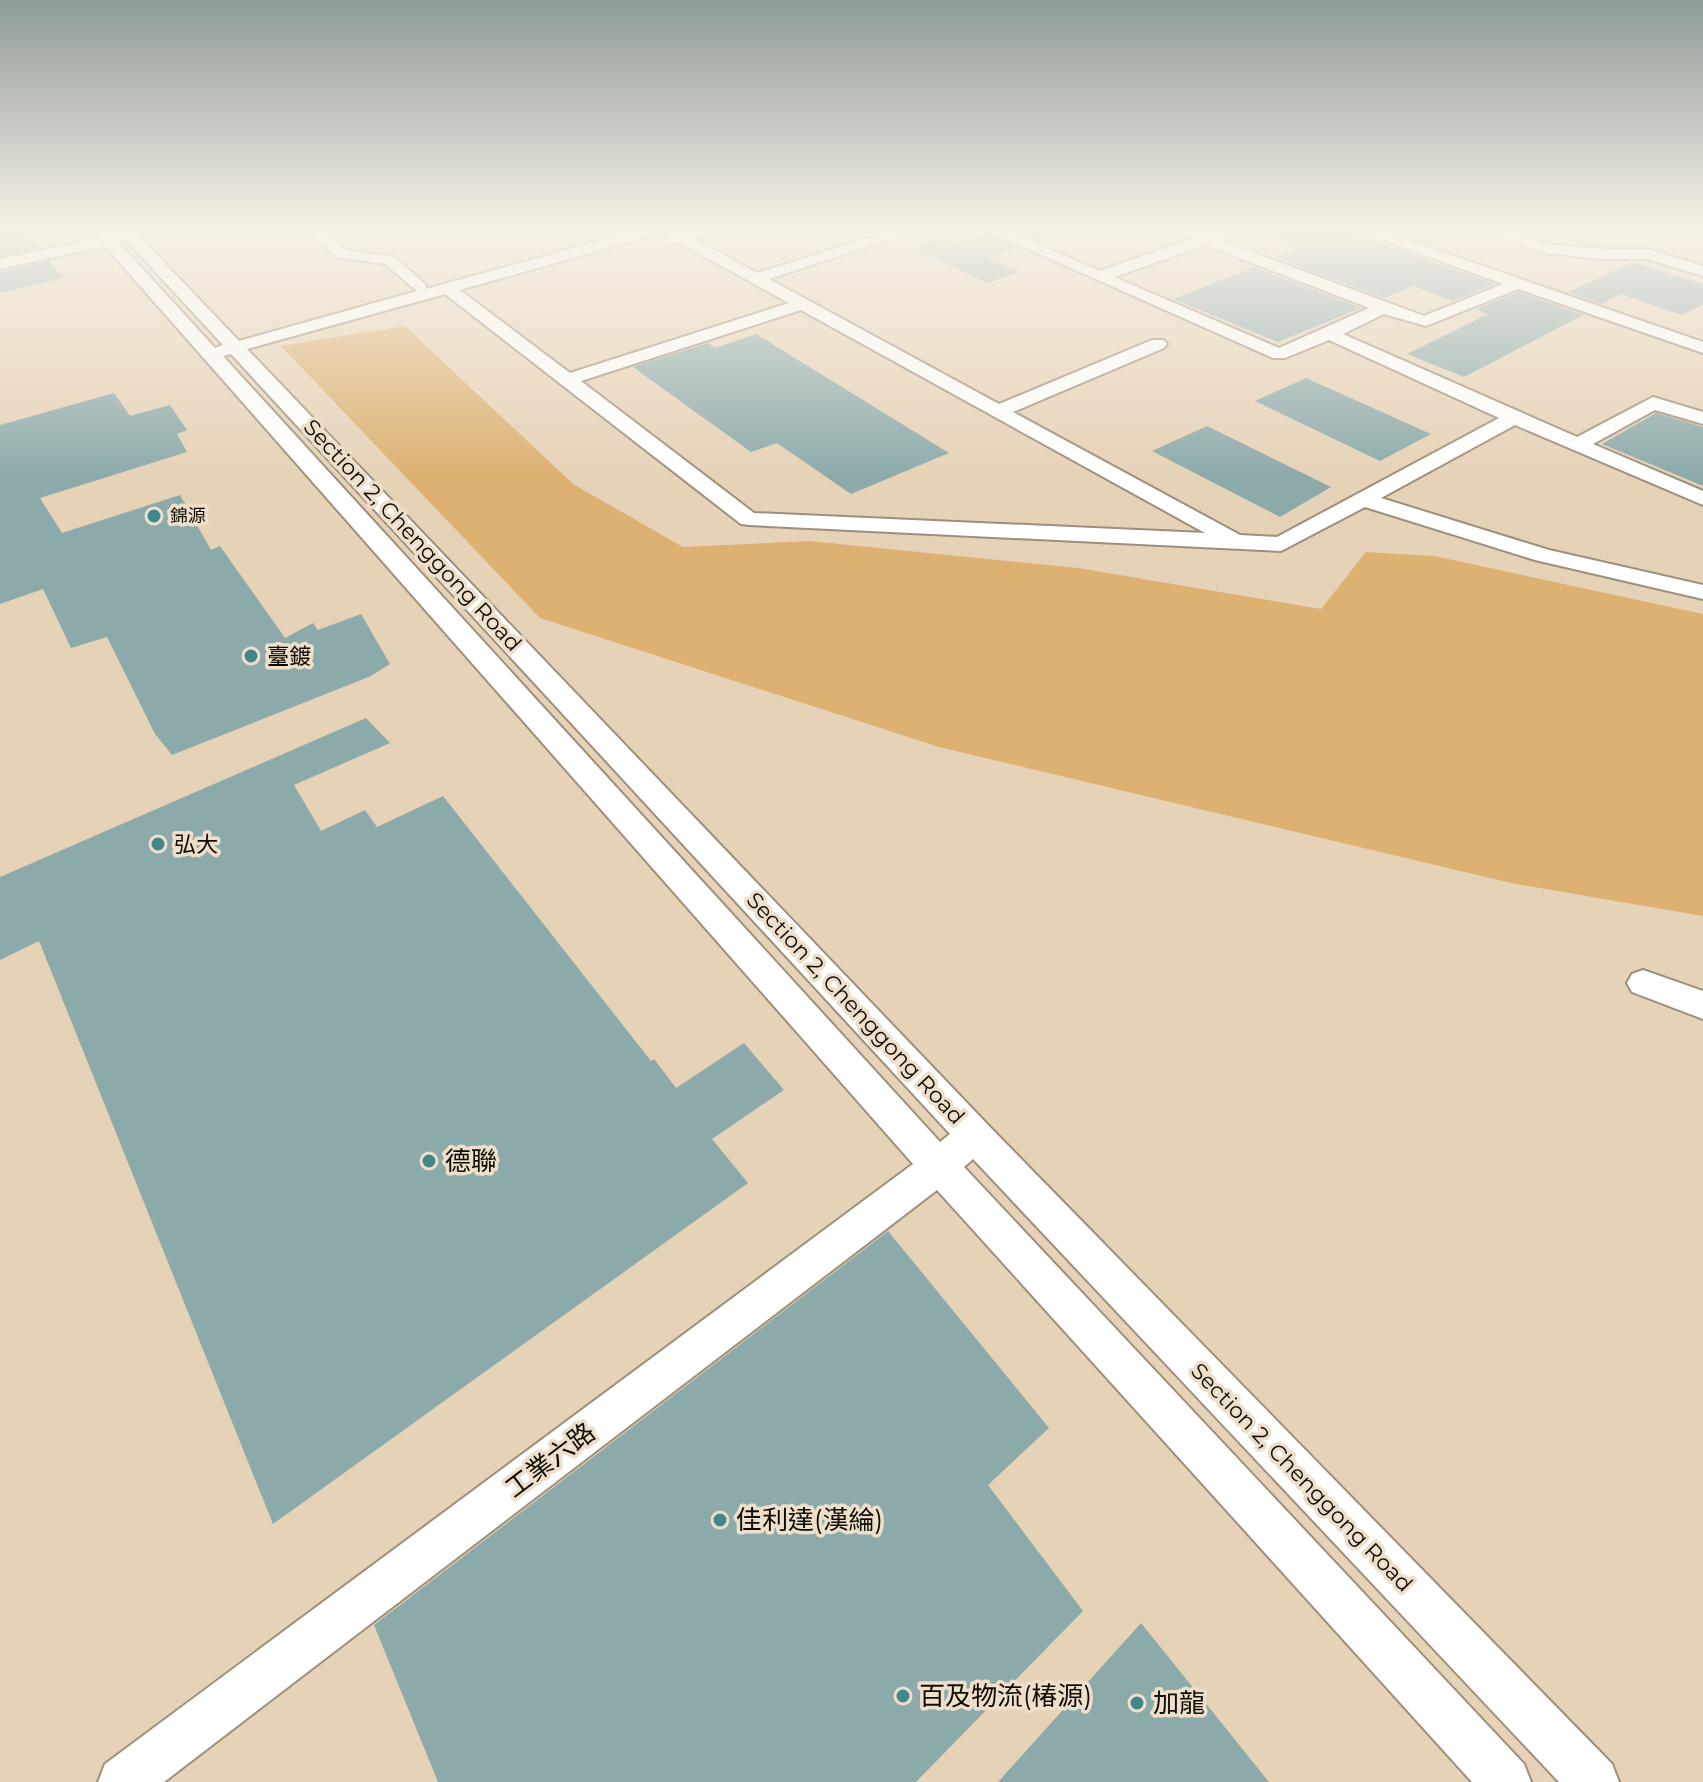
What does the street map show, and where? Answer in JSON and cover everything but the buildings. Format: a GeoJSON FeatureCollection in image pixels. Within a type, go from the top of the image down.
{"type":"FeatureCollection","features":[{"type":"Feature","properties":{"kind":"street","name":"Section 2, Chenggong Road"},"geometry":{"type":"LineString","coordinates":[[183,311],[1594,1782]]}},
{"type":"Feature","properties":{"kind":"street","name":"Section 2, Chenggong Road"},"geometry":{"type":"LineString","coordinates":[[191,311],[939,1166],[1506,1782]]}},
{"type":"Feature","properties":{"kind":"street"},"geometry":{"type":"LineString","coordinates":[[219,346],[337,311]]}},
{"type":"Feature","properties":{"kind":"street"},"geometry":{"type":"LineString","coordinates":[[219,346],[377,311]]}},
{"type":"Feature","properties":{"kind":"street"},"geometry":{"type":"LineString","coordinates":[[477,311],[749,519],[1281,544],[1514,418]]}},
{"type":"Feature","properties":{"kind":"street"},"geometry":{"type":"LineString","coordinates":[[567,380],[782,311]]}},
{"type":"Feature","properties":{"kind":"street"},"geometry":{"type":"LineString","coordinates":[[817,311],[1235,541]]}},
{"type":"Feature","properties":{"kind":"street"},"geometry":{"type":"LineString","coordinates":[[1181,311],[1279,354],[1376,311]]}},
{"type":"Feature","properties":{"kind":"street"},"geometry":{"type":"LineString","coordinates":[[1396,311],[1426,321],[1450,311]]}},
{"type":"Feature","properties":{"kind":"street"},"geometry":{"type":"LineString","coordinates":[[1598,311],[1703,348]]}},
{"type":"Feature","properties":{"kind":"street"},"geometry":{"type":"LineString","coordinates":[[1648,311],[1703,330]]}},
{"type":"Feature","properties":{"kind":"street"},"geometry":{"type":"LineString","coordinates":[[1329,334],[1703,499]]}},
{"type":"Feature","properties":{"kind":"street"},"geometry":{"type":"LineString","coordinates":[[998,411],[1158,344]]}},
{"type":"Feature","properties":{"kind":"street"},"geometry":{"type":"LineString","coordinates":[[1578,445],[1653,403],[1703,418]]}},
{"type":"Feature","properties":{"kind":"street"},"geometry":{"type":"LineString","coordinates":[[1364,500],[1543,555],[1703,592]]}},
{"type":"Feature","properties":{"kind":"street"},"geometry":{"type":"LineString","coordinates":[[1643,983],[1703,1005]]}},
{"type":"Feature","properties":{"kind":"street","name":"工業六路"},"geometry":{"type":"LineString","coordinates":[[123,1782],[939,1166],[974,1135]]}},
{"type":"Feature","properties":{"kind":"shaded area"},"geometry":{"type":"Polygon","coordinates":[[[0,311],[1703,311],[1703,1782],[0,1782],[0,311]]]}},
{"type":"Feature","properties":{"kind":"shaded area"},"geometry":{"type":"Polygon","coordinates":[[[405,326],[573,484],[683,547],[809,541],[1078,568],[1321,609],[1366,552],[1434,556],[1703,614],[1703,916],[1511,883],[939,747],[540,618],[281,346],[405,326]]]}},
{"type":"Feature","properties":{"kind":"place","name":"錦源"},"geometry":{"type":"Point","coordinates":[154,516]}},
{"type":"Feature","properties":{"kind":"place","name":"臺鍍"},"geometry":{"type":"Point","coordinates":[251,656]}},
{"type":"Feature","properties":{"kind":"place","name":"弘大"},"geometry":{"type":"Point","coordinates":[158,844]}},
{"type":"Feature","properties":{"kind":"place","name":"德聯"},"geometry":{"type":"Point","coordinates":[429,1161]}},
{"type":"Feature","properties":{"kind":"place","name":"佳利達(漢綸)"},"geometry":{"type":"Point","coordinates":[720,1520]}},
{"type":"Feature","properties":{"kind":"place","name":"百及物流(椿源)"},"geometry":{"type":"Point","coordinates":[903,1696]}},
{"type":"Feature","properties":{"kind":"place","name":"加龍"},"geometry":{"type":"Point","coordinates":[1137,1703]}}]}
